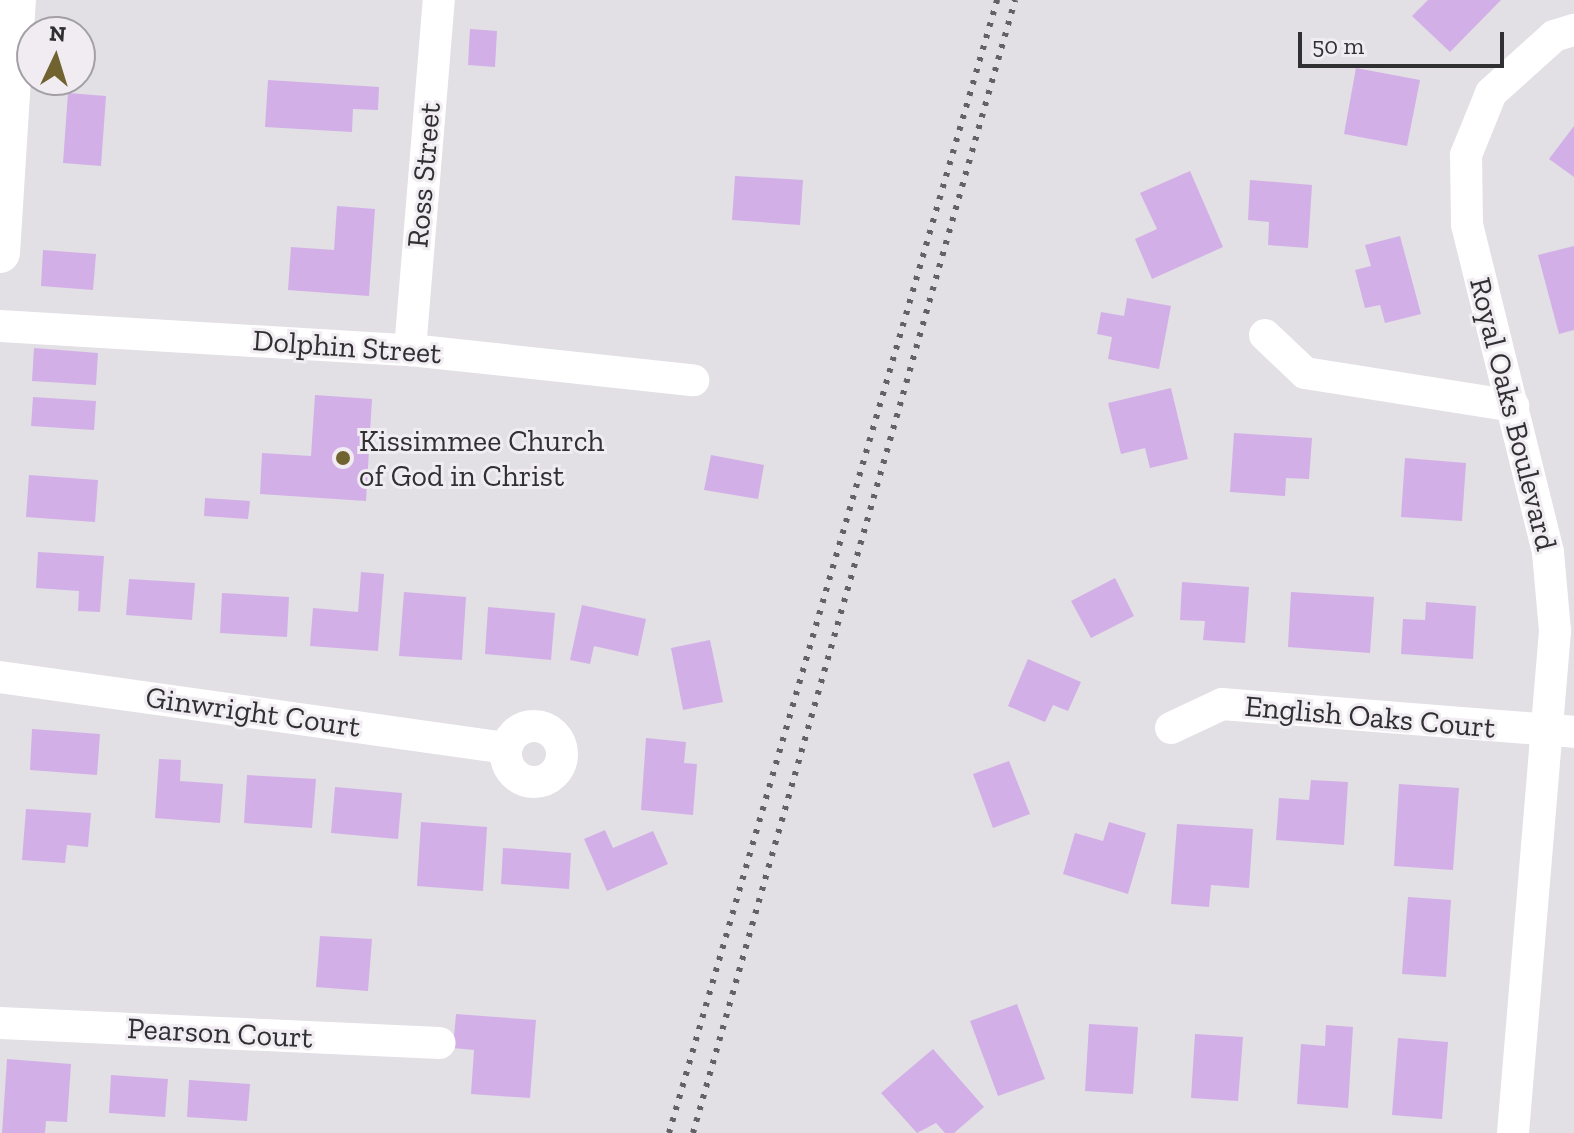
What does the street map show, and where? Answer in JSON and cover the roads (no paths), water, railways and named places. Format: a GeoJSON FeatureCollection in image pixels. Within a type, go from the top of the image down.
{"type":"FeatureCollection","features":[{"type":"Feature","properties":{"kind":"street"},"geometry":{"type":"LineString","coordinates":[[0,253],[16,0]]}},
{"type":"Feature","properties":{"kind":"street","name":"Ross Street"},"geometry":{"type":"LineString","coordinates":[[410,350],[439,0]]}},
{"type":"Feature","properties":{"kind":"street","name":"Royal Oaks Boulevard"},"geometry":{"type":"LineString","coordinates":[[1513,1133],[1561,732],[1548,552],[1467,225],[1466,155],[1491,93],[1554,36],[1574,30]]}},
{"type":"Feature","properties":{"kind":"street","name":"Dolphin Street"},"geometry":{"type":"LineString","coordinates":[[0,326],[410,350],[693,380]]}},
{"type":"Feature","properties":{"kind":"street"},"geometry":{"type":"LineString","coordinates":[[1265,335],[1305,373],[1513,406]]}},
{"type":"Feature","properties":{"kind":"street","name":"Ginwright Court"},"geometry":{"type":"LineString","coordinates":[[0,677],[506,748]]}},
{"type":"Feature","properties":{"kind":"street","name":"English Oaks Court"},"geometry":{"type":"LineString","coordinates":[[1171,728],[1222,704],[1561,732]]}},
{"type":"Feature","properties":{"kind":"street","name":"Pearson Court"},"geometry":{"type":"LineString","coordinates":[[0,1023],[440,1043]]}},
{"type":"Feature","properties":{"kind":"railway"},"geometry":{"type":"LineString","coordinates":[[669,1133],[997,0]]}},
{"type":"Feature","properties":{"kind":"railway"},"geometry":{"type":"LineString","coordinates":[[693,1133],[1015,0]]}},
{"type":"Feature","properties":{"kind":"place","name":"Kissimmee Church of God in Christ"},"geometry":{"type":"Point","coordinates":[343,458]}}]}
